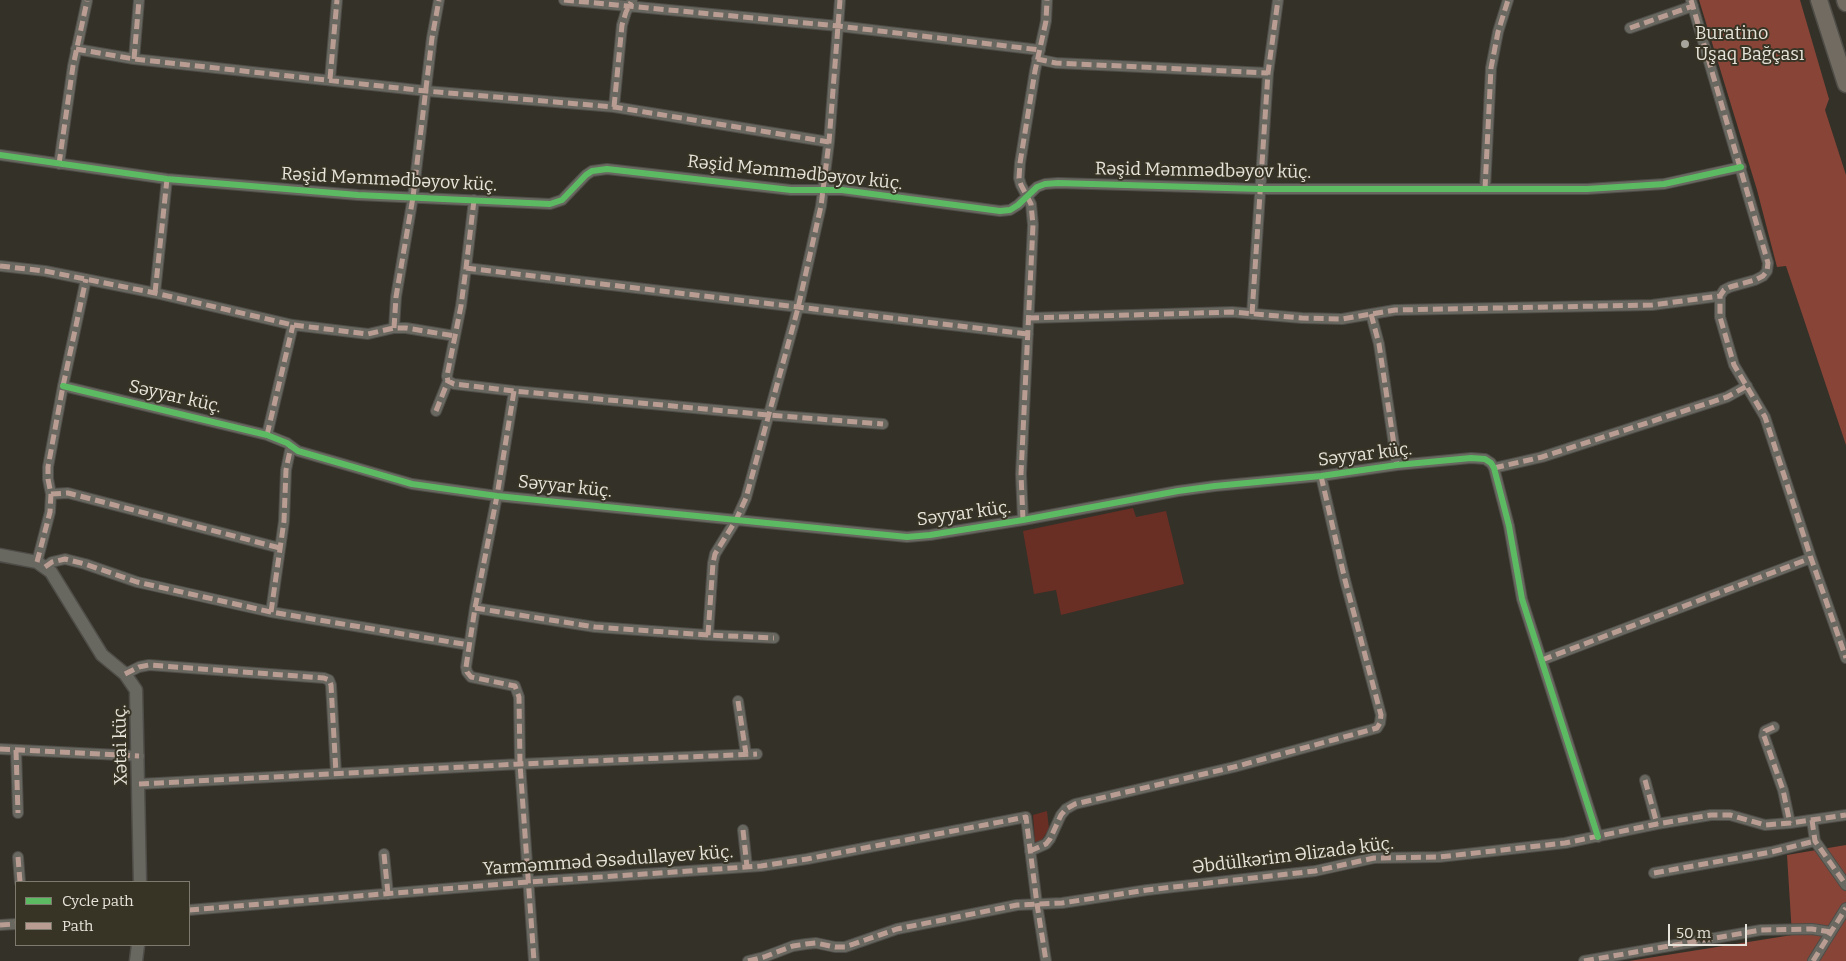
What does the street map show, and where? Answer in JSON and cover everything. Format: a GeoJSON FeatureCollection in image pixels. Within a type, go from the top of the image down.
{"type":"FeatureCollection","features":[{"type":"Feature","properties":{"kind":"main road"},"geometry":{"type":"LineString","coordinates":[[1819,0],[1846,84]]}},
{"type":"Feature","properties":{"kind":"street"},"geometry":{"type":"LineString","coordinates":[[134,58],[139,0]]}},
{"type":"Feature","properties":{"kind":"street"},"geometry":{"type":"LineString","coordinates":[[330,79],[337,0]]}},
{"type":"Feature","properties":{"kind":"street"},"geometry":{"type":"LineString","coordinates":[[394,328],[396,297],[413,197],[432,38],[439,0]]}},
{"type":"Feature","properties":{"kind":"street"},"geometry":{"type":"LineString","coordinates":[[564,0],[631,3],[838,26],[1039,55],[1056,63],[1268,73]]}},
{"type":"Feature","properties":{"kind":"street"},"geometry":{"type":"LineString","coordinates":[[708,636],[715,554],[736,520],[746,498],[798,308],[824,189],[840,0]]}},
{"type":"Feature","properties":{"kind":"street"},"geometry":{"type":"LineString","coordinates":[[1023,520],[1021,474],[1033,214],[1031,204],[1019,178],[1048,0]]}},
{"type":"Feature","properties":{"kind":"street"},"geometry":{"type":"LineString","coordinates":[[1252,314],[1268,73],[1278,0]]}},
{"type":"Feature","properties":{"kind":"street"},"geometry":{"type":"LineString","coordinates":[[1485,188],[1491,68],[1500,24],[1508,0]]}},
{"type":"Feature","properties":{"kind":"street"},"geometry":{"type":"LineString","coordinates":[[59,164],[76,49],[87,1]]}},
{"type":"Feature","properties":{"kind":"street"},"geometry":{"type":"LineString","coordinates":[[614,107],[622,25],[631,3]]}},
{"type":"Feature","properties":{"kind":"street"},"geometry":{"type":"LineString","coordinates":[[1028,318],[1216,312],[1327,319],[1356,317],[1395,310],[1652,305],[1720,296],[1730,287],[1763,276],[1768,263],[1692,3],[1630,28]]}},
{"type":"Feature","properties":{"kind":"street"},"geometry":{"type":"LineString","coordinates":[[76,49],[134,58],[426,91],[614,107],[829,142]]}},
{"type":"Feature","properties":{"kind":"street","name":"Rəşid Məmmədbəyov küç."},"geometry":{"type":"LineString","coordinates":[[0,155],[167,179],[358,195],[556,203],[562,200],[586,175],[600,169],[791,190],[842,190],[1000,211],[1010,210],[1037,187],[1058,183],[1260,189],[1587,189],[1643,186],[1699,177],[1741,167]]}},
{"type":"Feature","properties":{"kind":"street"},"geometry":{"type":"LineString","coordinates":[[155,293],[167,179]]}},
{"type":"Feature","properties":{"kind":"street"},"geometry":{"type":"LineString","coordinates":[[436,412],[448,381],[447,376],[466,268],[474,200]]}},
{"type":"Feature","properties":{"kind":"street"},"geometry":{"type":"LineString","coordinates":[[0,266],[45,271],[86,279],[293,325],[368,334],[394,328],[455,336]]}},
{"type":"Feature","properties":{"kind":"street"},"geometry":{"type":"LineString","coordinates":[[466,268],[1028,334]]}},
{"type":"Feature","properties":{"kind":"street"},"geometry":{"type":"LineString","coordinates":[[41,565],[50,512],[51,494],[48,467],[86,279]]}},
{"type":"Feature","properties":{"kind":"street"},"geometry":{"type":"LineString","coordinates":[[1720,296],[1720,317],[1730,354],[1740,377],[1765,417],[1846,658]]}},
{"type":"Feature","properties":{"kind":"street"},"geometry":{"type":"LineString","coordinates":[[1371,314],[1379,344],[1397,465]]}},
{"type":"Feature","properties":{"kind":"street"},"geometry":{"type":"LineString","coordinates":[[267,435],[293,325]]}},
{"type":"Feature","properties":{"kind":"street"},"geometry":{"type":"LineString","coordinates":[[448,381],[454,384],[514,391],[883,424]]}},
{"type":"Feature","properties":{"kind":"street","name":"Səyyar küç."},"geometry":{"type":"LineString","coordinates":[[63,386],[267,435],[280,440],[298,451],[412,484],[497,496],[907,537],[1023,520],[1178,491],[1321,476],[1397,465],[1479,457],[1491,463],[1494,468]]}},
{"type":"Feature","properties":{"kind":"street"},"geometry":{"type":"LineString","coordinates":[[1598,837],[1522,599],[1509,526],[1494,468],[1528,461],[1727,397],[1747,386]]}},
{"type":"Feature","properties":{"kind":"street"},"geometry":{"type":"LineString","coordinates":[[514,391],[466,667],[471,677],[514,686],[519,697],[520,764],[534,961]]}},
{"type":"Feature","properties":{"kind":"street"},"geometry":{"type":"LineString","coordinates":[[271,612],[284,521],[286,470],[291,446]]}},
{"type":"Feature","properties":{"kind":"street"},"geometry":{"type":"LineString","coordinates":[[1046,961],[1036,904],[1030,852],[1046,844],[1066,809],[1075,804],[1234,767],[1373,730],[1380,723],[1381,715],[1345,580],[1321,476]]}},
{"type":"Feature","properties":{"kind":"street"},"geometry":{"type":"LineString","coordinates":[[51,494],[68,493],[280,548]]}},
{"type":"Feature","properties":{"kind":"street"},"geometry":{"type":"LineString","coordinates":[[0,554],[41,565],[65,559],[136,582],[271,612],[469,645]]}},
{"type":"Feature","properties":{"kind":"street"},"geometry":{"type":"LineString","coordinates":[[1542,660],[1811,558]]}},
{"type":"Feature","properties":{"kind":"street","name":"Xətai küç."},"geometry":{"type":"LineString","coordinates":[[41,565],[55,576],[102,655],[125,674],[136,690],[139,756],[140,881]]}},
{"type":"Feature","properties":{"kind":"street"},"geometry":{"type":"LineString","coordinates":[[475,608],[595,627],[708,636],[774,638]]}},
{"type":"Feature","properties":{"kind":"street"},"geometry":{"type":"LineString","coordinates":[[125,674],[139,667],[149,665],[324,678],[329,680],[331,685],[336,773]]}},
{"type":"Feature","properties":{"kind":"street"},"geometry":{"type":"LineString","coordinates":[[738,701],[746,754]]}},
{"type":"Feature","properties":{"kind":"street"},"geometry":{"type":"LineString","coordinates":[[1774,727],[1765,731],[1764,736],[1783,790],[1790,823]]}},
{"type":"Feature","properties":{"kind":"street"},"geometry":{"type":"LineString","coordinates":[[0,749],[139,756]]}},
{"type":"Feature","properties":{"kind":"street"},"geometry":{"type":"LineString","coordinates":[[16,750],[18,813]]}},
{"type":"Feature","properties":{"kind":"street"},"geometry":{"type":"LineString","coordinates":[[139,784],[520,764],[757,754]]}},
{"type":"Feature","properties":{"kind":"street"},"geometry":{"type":"LineString","coordinates":[[1645,780],[1657,824]]}},
{"type":"Feature","properties":{"kind":"street","name":"Əbdülkərim Əlizadə küç."},"geometry":{"type":"LineString","coordinates":[[748,961],[793,946],[816,943],[845,947],[897,929],[997,908],[1062,903],[1148,890],[1315,871],[1374,858],[1439,856],[1565,843],[1657,824],[1721,814],[1764,825],[1846,816]]}},
{"type":"Feature","properties":{"kind":"street","name":"Yarməmməd Əsədullayev küç."},"geometry":{"type":"LineString","coordinates":[[190,910],[528,882],[747,867],[807,860],[1026,817],[1030,852]]}},
{"type":"Feature","properties":{"kind":"street"},"geometry":{"type":"LineString","coordinates":[[1812,820],[1815,841],[1846,885]]}},
{"type":"Feature","properties":{"kind":"street"},"geometry":{"type":"LineString","coordinates":[[743,830],[747,867]]}},
{"type":"Feature","properties":{"kind":"street"},"geometry":{"type":"LineString","coordinates":[[1654,873],[1771,852],[1815,841]]}},
{"type":"Feature","properties":{"kind":"street"},"geometry":{"type":"LineString","coordinates":[[384,854],[388,894]]}},
{"type":"Feature","properties":{"kind":"street"},"geometry":{"type":"LineString","coordinates":[[18,857],[20,881]]}},
{"type":"Feature","properties":{"kind":"street"},"geometry":{"type":"LineString","coordinates":[[1813,961],[1846,908]]}},
{"type":"Feature","properties":{"kind":"street"},"geometry":{"type":"LineString","coordinates":[[0,925],[15,924]]}},
{"type":"Feature","properties":{"kind":"street"},"geometry":{"type":"LineString","coordinates":[[1584,961],[1760,930],[1821,929],[1831,932]]}},
{"type":"Feature","properties":{"kind":"street"},"geometry":{"type":"LineString","coordinates":[[136,961],[138,946]]}},
{"type":"Feature","properties":{"kind":"shaded area"},"geometry":{"type":"Polygon","coordinates":[[[1699,0],[1800,0],[1829,99],[1825,110],[1846,175],[1846,445],[1786,266],[1777,267],[1757,190],[1699,0]]]}},
{"type":"Feature","properties":{"kind":"shaded area"},"geometry":{"type":"Polygon","coordinates":[[[1133,508],[1136,517],[1166,511],[1184,584],[1061,615],[1056,590],[1034,594],[1023,531],[1133,508]]]}},
{"type":"Feature","properties":{"kind":"shaded area"},"geometry":{"type":"Polygon","coordinates":[[[1047,811],[1049,829],[1041,841],[1035,842],[1033,815],[1047,811]]]}},
{"type":"Feature","properties":{"kind":"shaded area"},"geometry":{"type":"Polygon","coordinates":[[[1846,845],[1846,961],[1629,961],[1792,935],[1787,855],[1846,845]]]}},
{"type":"Feature","properties":{"kind":"marked path"},"geometry":{"type":"LineString","coordinates":[[134,59],[139,0]]}},
{"type":"Feature","properties":{"kind":"marked path"},"geometry":{"type":"LineString","coordinates":[[330,79],[337,0]]}},
{"type":"Feature","properties":{"kind":"marked path"},"geometry":{"type":"LineString","coordinates":[[394,328],[396,297],[413,197],[432,38],[439,0]]}},
{"type":"Feature","properties":{"kind":"marked path"},"geometry":{"type":"LineString","coordinates":[[564,0],[838,26],[1040,50]]}},
{"type":"Feature","properties":{"kind":"marked path"},"geometry":{"type":"LineString","coordinates":[[708,635],[715,554],[736,520],[746,498],[798,308],[821,206],[829,142],[840,0]]}},
{"type":"Feature","properties":{"kind":"marked path"},"geometry":{"type":"LineString","coordinates":[[1023,520],[1021,474],[1033,225],[1031,204],[1019,178],[1035,71],[1046,21],[1047,0]]}},
{"type":"Feature","properties":{"kind":"marked path"},"geometry":{"type":"LineString","coordinates":[[1252,314],[1268,73],[1278,0]]}},
{"type":"Feature","properties":{"kind":"marked path"},"geometry":{"type":"LineString","coordinates":[[1485,189],[1491,68],[1498,32],[1508,0]]}},
{"type":"Feature","properties":{"kind":"marked path"},"geometry":{"type":"LineString","coordinates":[[1691,0],[1768,263],[1767,271],[1763,276],[1724,290],[1720,296],[1720,317],[1734,365],[1765,417],[1846,658]]}},
{"type":"Feature","properties":{"kind":"marked path"},"geometry":{"type":"LineString","coordinates":[[59,164],[73,66],[87,1]]}},
{"type":"Feature","properties":{"kind":"marked path"},"geometry":{"type":"LineString","coordinates":[[614,107],[622,25],[631,2]]}},
{"type":"Feature","properties":{"kind":"marked path"},"geometry":{"type":"LineString","coordinates":[[1630,28],[1693,6]]}},
{"type":"Feature","properties":{"kind":"marked path"},"geometry":{"type":"LineString","coordinates":[[76,49],[134,59],[426,91],[614,107],[829,142]]}},
{"type":"Feature","properties":{"kind":"marked path"},"geometry":{"type":"LineString","coordinates":[[1037,59],[1056,63],[1268,73]]}},
{"type":"Feature","properties":{"kind":"marked path"},"geometry":{"type":"LineString","coordinates":[[155,293],[167,179]]}},
{"type":"Feature","properties":{"kind":"marked path"},"geometry":{"type":"LineString","coordinates":[[474,200],[461,306],[447,376],[448,381],[454,384],[514,391],[883,424]]}},
{"type":"Feature","properties":{"kind":"marked path"},"geometry":{"type":"LineString","coordinates":[[0,266],[45,271],[155,293],[293,325],[368,334],[394,328],[406,328],[455,336]]}},
{"type":"Feature","properties":{"kind":"marked path"},"geometry":{"type":"LineString","coordinates":[[466,268],[1028,334]]}},
{"type":"Feature","properties":{"kind":"marked path"},"geometry":{"type":"LineString","coordinates":[[37,562],[50,512],[51,494],[48,467],[86,279]]}},
{"type":"Feature","properties":{"kind":"marked path"},"geometry":{"type":"LineString","coordinates":[[1029,318],[1232,312],[1302,318],[1342,319],[1395,310],[1652,305],[1720,296]]}},
{"type":"Feature","properties":{"kind":"marked path"},"geometry":{"type":"LineString","coordinates":[[1371,314],[1379,344],[1397,465]]}},
{"type":"Feature","properties":{"kind":"marked path"},"geometry":{"type":"LineString","coordinates":[[267,435],[293,325]]}},
{"type":"Feature","properties":{"kind":"marked path"},"geometry":{"type":"LineString","coordinates":[[436,411],[448,381]]}},
{"type":"Feature","properties":{"kind":"marked path"},"geometry":{"type":"LineString","coordinates":[[1494,468],[1542,457],[1727,397],[1747,386]]}},
{"type":"Feature","properties":{"kind":"marked path"},"geometry":{"type":"LineString","coordinates":[[514,391],[466,667],[471,677],[515,686],[519,697],[520,764],[534,961]]}},
{"type":"Feature","properties":{"kind":"marked path"},"geometry":{"type":"LineString","coordinates":[[271,612],[284,521],[286,470],[291,446]]}},
{"type":"Feature","properties":{"kind":"marked path"},"geometry":{"type":"LineString","coordinates":[[1030,851],[1046,844],[1061,815],[1066,809],[1075,804],[1234,767],[1377,728],[1381,715],[1345,580],[1321,476]]}},
{"type":"Feature","properties":{"kind":"marked path"},"geometry":{"type":"LineString","coordinates":[[51,494],[68,493],[280,548]]}},
{"type":"Feature","properties":{"kind":"marked path"},"geometry":{"type":"LineString","coordinates":[[1542,660],[1811,558]]}},
{"type":"Feature","properties":{"kind":"marked path"},"geometry":{"type":"LineString","coordinates":[[45,567],[52,562],[65,559],[137,582],[271,612],[469,645]]}},
{"type":"Feature","properties":{"kind":"marked path"},"geometry":{"type":"LineString","coordinates":[[475,608],[595,627],[774,638]]}},
{"type":"Feature","properties":{"kind":"marked path"},"geometry":{"type":"LineString","coordinates":[[125,674],[139,667],[149,665],[324,678],[329,680],[331,685],[336,773]]}},
{"type":"Feature","properties":{"kind":"marked path"},"geometry":{"type":"LineString","coordinates":[[738,701],[746,754]]}},
{"type":"Feature","properties":{"kind":"marked path"},"geometry":{"type":"LineString","coordinates":[[1774,727],[1765,731],[1764,736],[1783,790],[1790,823]]}},
{"type":"Feature","properties":{"kind":"marked path"},"geometry":{"type":"LineString","coordinates":[[0,749],[139,756]]}},
{"type":"Feature","properties":{"kind":"marked path"},"geometry":{"type":"LineString","coordinates":[[16,750],[18,813]]}},
{"type":"Feature","properties":{"kind":"marked path"},"geometry":{"type":"LineString","coordinates":[[139,784],[520,764],[757,754]]}},
{"type":"Feature","properties":{"kind":"marked path"},"geometry":{"type":"LineString","coordinates":[[1645,780],[1657,824]]}},
{"type":"Feature","properties":{"kind":"marked path"},"geometry":{"type":"LineString","coordinates":[[748,961],[793,946],[806,944],[816,943],[845,947],[897,929],[1017,905],[1062,903],[1147,890],[1315,871],[1374,858],[1439,857],[1565,843],[1711,815],[1730,815],[1765,825],[1846,815]]}},
{"type":"Feature","properties":{"kind":"marked path"},"geometry":{"type":"LineString","coordinates":[[190,910],[528,882],[761,866],[1026,817],[1046,961]]}},
{"type":"Feature","properties":{"kind":"marked path"},"geometry":{"type":"LineString","coordinates":[[1812,820],[1815,841],[1846,885]]}},
{"type":"Feature","properties":{"kind":"marked path"},"geometry":{"type":"LineString","coordinates":[[743,830],[747,867]]}},
{"type":"Feature","properties":{"kind":"marked path"},"geometry":{"type":"LineString","coordinates":[[1654,873],[1771,852],[1815,841]]}},
{"type":"Feature","properties":{"kind":"marked path"},"geometry":{"type":"LineString","coordinates":[[384,854],[388,894]]}},
{"type":"Feature","properties":{"kind":"marked path"},"geometry":{"type":"LineString","coordinates":[[18,857],[20,881]]}},
{"type":"Feature","properties":{"kind":"marked path"},"geometry":{"type":"LineString","coordinates":[[1813,961],[1846,908]]}},
{"type":"Feature","properties":{"kind":"marked path"},"geometry":{"type":"LineString","coordinates":[[0,925],[15,924]]}},
{"type":"Feature","properties":{"kind":"marked path"},"geometry":{"type":"LineString","coordinates":[[1584,961],[1761,930],[1812,929],[1831,932]]}},
{"type":"Feature","properties":{"kind":"cycle path"},"geometry":{"type":"LineString","coordinates":[[0,155],[167,179],[358,195],[550,204],[562,200],[592,171],[607,169],[791,190],[842,190],[1000,211],[1010,210],[1018,205],[1037,187],[1058,183],[1260,189],[1587,189],[1664,184],[1741,167]]}},
{"type":"Feature","properties":{"kind":"cycle path"},"geometry":{"type":"LineString","coordinates":[[63,386],[267,435],[287,443],[298,451],[412,484],[497,496],[907,537],[1023,520],[1178,491],[1215,486],[1321,476],[1397,465],[1471,458],[1485,459],[1494,468],[1509,526],[1522,599],[1598,837]]}},
{"type":"Feature","properties":{"kind":"place","name":"Buratino Uşaq Bağçası"},"geometry":{"type":"Point","coordinates":[1685,44]}}]}
